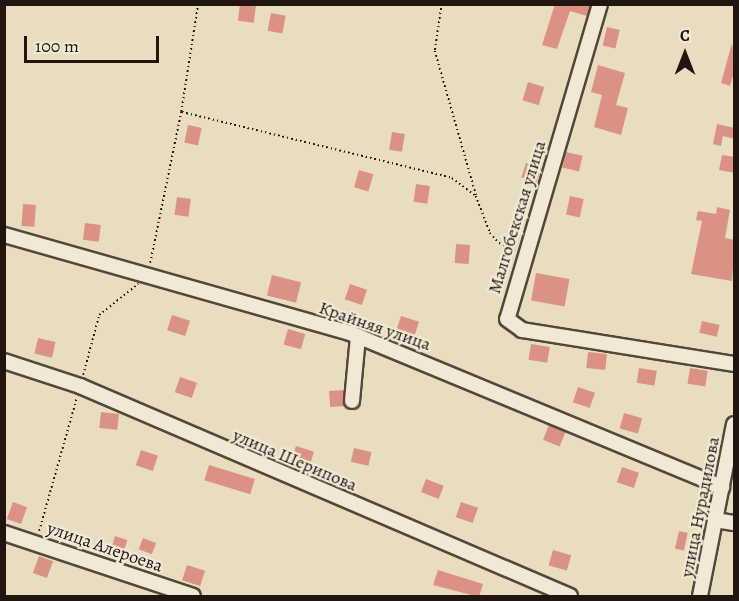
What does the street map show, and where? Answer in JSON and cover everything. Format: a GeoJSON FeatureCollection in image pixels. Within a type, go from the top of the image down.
{"type":"FeatureCollection","features":[{"type":"Feature","properties":{"kind":"street","name":"Малгобекская улица"},"geometry":{"type":"LineString","coordinates":[[600,4],[507,319],[511,326],[735,364]]}},
{"type":"Feature","properties":{"kind":"street","name":"Крайняя улица"},"geometry":{"type":"LineString","coordinates":[[4,235],[358,336],[722,487]]}},
{"type":"Feature","properties":{"kind":"street"},"geometry":{"type":"LineString","coordinates":[[352,401],[358,336]]}},
{"type":"Feature","properties":{"kind":"street","name":"улица Шерипова"},"geometry":{"type":"LineString","coordinates":[[4,361],[80,386],[570,597]]}},
{"type":"Feature","properties":{"kind":"street","name":"улица Нурадилова"},"geometry":{"type":"LineString","coordinates":[[700,597],[735,424]]}},
{"type":"Feature","properties":{"kind":"street"},"geometry":{"type":"LineString","coordinates":[[715,520],[735,523]]}},
{"type":"Feature","properties":{"kind":"street","name":"улица Алероева"},"geometry":{"type":"LineString","coordinates":[[4,533],[193,597]]}},
{"type":"Feature","properties":{"kind":"path"},"geometry":{"type":"LineString","coordinates":[[442,4],[435,51],[476,196],[495,238],[512,250],[525,252]]}},
{"type":"Feature","properties":{"kind":"path"},"geometry":{"type":"LineString","coordinates":[[181,112],[453,178],[476,196]]}},
{"type":"Feature","properties":{"kind":"building"},"geometry":{"type":"Polygon","coordinates":[[[240,4],[256,6],[254,23],[238,21],[240,4]]]}},
{"type":"Feature","properties":{"kind":"building"},"geometry":{"type":"Polygon","coordinates":[[[555,4],[590,4],[587,16],[570,11],[557,49],[542,45],[555,4]]]}},
{"type":"Feature","properties":{"kind":"building"},"geometry":{"type":"Polygon","coordinates":[[[271,13],[286,16],[282,34],[268,31],[271,13]]]}},
{"type":"Feature","properties":{"kind":"building"},"geometry":{"type":"Polygon","coordinates":[[[607,27],[620,30],[615,48],[603,46],[607,27]]]}},
{"type":"Feature","properties":{"kind":"building"},"geometry":{"type":"Polygon","coordinates":[[[732,43],[735,69],[730,86],[721,83],[732,43]]]}},
{"type":"Feature","properties":{"kind":"building"},"geometry":{"type":"Polygon","coordinates":[[[598,65],[625,73],[616,105],[628,108],[621,135],[594,127],[602,95],[591,92],[598,65]]]}},
{"type":"Feature","properties":{"kind":"building"},"geometry":{"type":"Polygon","coordinates":[[[528,82],[544,87],[539,105],[522,100],[528,82]]]}},
{"type":"Feature","properties":{"kind":"building"},"geometry":{"type":"Polygon","coordinates":[[[717,124],[735,128],[735,139],[723,136],[721,146],[713,144],[717,124]]]}},
{"type":"Feature","properties":{"kind":"building"},"geometry":{"type":"Polygon","coordinates":[[[188,125],[202,128],[198,146],[184,143],[188,125]]]}},
{"type":"Feature","properties":{"kind":"building"},"geometry":{"type":"Polygon","coordinates":[[[392,132],[405,134],[402,152],[389,150],[392,132]]]}},
{"type":"Feature","properties":{"kind":"building"},"geometry":{"type":"Polygon","coordinates":[[[566,152],[583,156],[579,171],[562,168],[566,152]]]}},
{"type":"Feature","properties":{"kind":"building"},"geometry":{"type":"Polygon","coordinates":[[[722,155],[735,157],[735,173],[719,170],[722,155]]]}},
{"type":"Feature","properties":{"kind":"building"},"geometry":{"type":"Polygon","coordinates":[[[526,163],[541,168],[537,182],[521,177],[526,163]]]}},
{"type":"Feature","properties":{"kind":"building"},"geometry":{"type":"Polygon","coordinates":[[[359,170],[373,174],[368,191],[354,187],[359,170]]]}},
{"type":"Feature","properties":{"kind":"building"},"geometry":{"type":"Polygon","coordinates":[[[416,184],[430,186],[427,204],[413,202],[416,184]]]}},
{"type":"Feature","properties":{"kind":"building"},"geometry":{"type":"Polygon","coordinates":[[[570,196],[584,199],[580,217],[566,215],[570,196]]]}},
{"type":"Feature","properties":{"kind":"building"},"geometry":{"type":"Polygon","coordinates":[[[177,197],[191,199],[188,217],[174,215],[177,197]]]}},
{"type":"Feature","properties":{"kind":"building"},"geometry":{"type":"Polygon","coordinates":[[[23,204],[36,205],[34,227],[21,226],[23,204]]]}},
{"type":"Feature","properties":{"kind":"building"},"geometry":{"type":"Polygon","coordinates":[[[717,207],[730,210],[725,238],[735,240],[732,281],[691,274],[702,221],[696,220],[698,211],[716,214],[717,207]]]}},
{"type":"Feature","properties":{"kind":"building"},"geometry":{"type":"Polygon","coordinates":[[[85,223],[101,225],[99,242],[83,240],[85,223]]]}},
{"type":"Feature","properties":{"kind":"building"},"geometry":{"type":"Polygon","coordinates":[[[456,244],[470,245],[469,264],[455,263],[456,244]]]}},
{"type":"Feature","properties":{"kind":"building"},"geometry":{"type":"Polygon","coordinates":[[[536,273],[569,279],[565,306],[531,301],[536,273]]]}},
{"type":"Feature","properties":{"kind":"building"},"geometry":{"type":"Polygon","coordinates":[[[272,275],[301,282],[296,303],[267,295],[272,275]]]}},
{"type":"Feature","properties":{"kind":"building"},"geometry":{"type":"Polygon","coordinates":[[[350,284],[367,290],[362,305],[345,299],[350,284]]]}},
{"type":"Feature","properties":{"kind":"building"},"geometry":{"type":"Polygon","coordinates":[[[172,315],[190,321],[185,336],[167,330],[172,315]]]}},
{"type":"Feature","properties":{"kind":"building"},"geometry":{"type":"Polygon","coordinates":[[[401,316],[419,322],[414,337],[396,331],[401,316]]]}},
{"type":"Feature","properties":{"kind":"building"},"geometry":{"type":"Polygon","coordinates":[[[702,321],[720,325],[717,337],[699,333],[702,321]]]}},
{"type":"Feature","properties":{"kind":"building"},"geometry":{"type":"Polygon","coordinates":[[[288,329],[305,334],[301,349],[284,344],[288,329]]]}},
{"type":"Feature","properties":{"kind":"building"},"geometry":{"type":"Polygon","coordinates":[[[38,338],[56,342],[52,358],[34,354],[38,338]]]}},
{"type":"Feature","properties":{"kind":"building"},"geometry":{"type":"Polygon","coordinates":[[[531,344],[550,347],[547,363],[528,360],[531,344]]]}},
{"type":"Feature","properties":{"kind":"building"},"geometry":{"type":"Polygon","coordinates":[[[588,352],[607,354],[605,370],[586,368],[588,352]]]}},
{"type":"Feature","properties":{"kind":"building"},"geometry":{"type":"Polygon","coordinates":[[[639,368],[657,371],[654,386],[637,383],[639,368]]]}},
{"type":"Feature","properties":{"kind":"building"},"geometry":{"type":"Polygon","coordinates":[[[690,368],[708,371],[705,387],[687,384],[690,368]]]}},
{"type":"Feature","properties":{"kind":"building"},"geometry":{"type":"Polygon","coordinates":[[[180,377],[197,383],[192,398],[175,392],[180,377]]]}},
{"type":"Feature","properties":{"kind":"building"},"geometry":{"type":"Polygon","coordinates":[[[578,387],[595,393],[590,408],[573,402],[578,387]]]}},
{"type":"Feature","properties":{"kind":"building"},"geometry":{"type":"Polygon","coordinates":[[[344,390],[345,406],[330,407],[329,391],[344,390]]]}},
{"type":"Feature","properties":{"kind":"building"},"geometry":{"type":"Polygon","coordinates":[[[101,412],[119,414],[117,430],[99,428],[101,412]]]}},
{"type":"Feature","properties":{"kind":"building"},"geometry":{"type":"Polygon","coordinates":[[[624,413],[642,418],[638,434],[620,428],[624,413]]]}},
{"type":"Feature","properties":{"kind":"building"},"geometry":{"type":"Polygon","coordinates":[[[549,425],[566,432],[560,447],[543,440],[549,425]]]}},
{"type":"Feature","properties":{"kind":"building"},"geometry":{"type":"Polygon","coordinates":[[[296,446],[314,452],[310,465],[292,459],[296,446]]]}},
{"type":"Feature","properties":{"kind":"building"},"geometry":{"type":"Polygon","coordinates":[[[354,448],[372,452],[368,466],[351,462],[354,448]]]}},
{"type":"Feature","properties":{"kind":"building"},"geometry":{"type":"Polygon","coordinates":[[[141,450],[158,456],[153,471],[136,465],[141,450]]]}},
{"type":"Feature","properties":{"kind":"building"},"geometry":{"type":"Polygon","coordinates":[[[209,465],[255,479],[250,494],[204,480],[209,465]]]}},
{"type":"Feature","properties":{"kind":"building"},"geometry":{"type":"Polygon","coordinates":[[[622,467],[639,473],[634,488],[617,482],[622,467]]]}},
{"type":"Feature","properties":{"kind":"building"},"geometry":{"type":"Polygon","coordinates":[[[426,479],[444,486],[439,499],[421,492],[426,479]]]}},
{"type":"Feature","properties":{"kind":"building"},"geometry":{"type":"Polygon","coordinates":[[[13,502],[27,507],[21,524],[7,519],[13,502]]]}},
{"type":"Feature","properties":{"kind":"building"},"geometry":{"type":"Polygon","coordinates":[[[461,502],[478,508],[473,523],[456,517],[461,502]]]}},
{"type":"Feature","properties":{"kind":"building"},"geometry":{"type":"Polygon","coordinates":[[[679,531],[688,533],[684,551],[675,549],[679,531]]]}},
{"type":"Feature","properties":{"kind":"building"},"geometry":{"type":"Polygon","coordinates":[[[115,536],[127,540],[124,551],[111,547],[115,536]]]}},
{"type":"Feature","properties":{"kind":"building"},"geometry":{"type":"Polygon","coordinates":[[[143,538],[156,543],[152,554],[139,549],[143,538]]]}},
{"type":"Feature","properties":{"kind":"building"},"geometry":{"type":"Polygon","coordinates":[[[553,550],[571,555],[567,571],[549,565],[553,550]]]}},
{"type":"Feature","properties":{"kind":"building"},"geometry":{"type":"Polygon","coordinates":[[[39,556],[53,561],[47,578],[33,573],[39,556]]]}},
{"type":"Feature","properties":{"kind":"building"},"geometry":{"type":"Polygon","coordinates":[[[187,565],[205,571],[200,586],[182,580],[187,565]]]}},
{"type":"Feature","properties":{"kind":"building"},"geometry":{"type":"Polygon","coordinates":[[[438,570],[483,584],[479,597],[433,585],[438,570]]]}}]}
